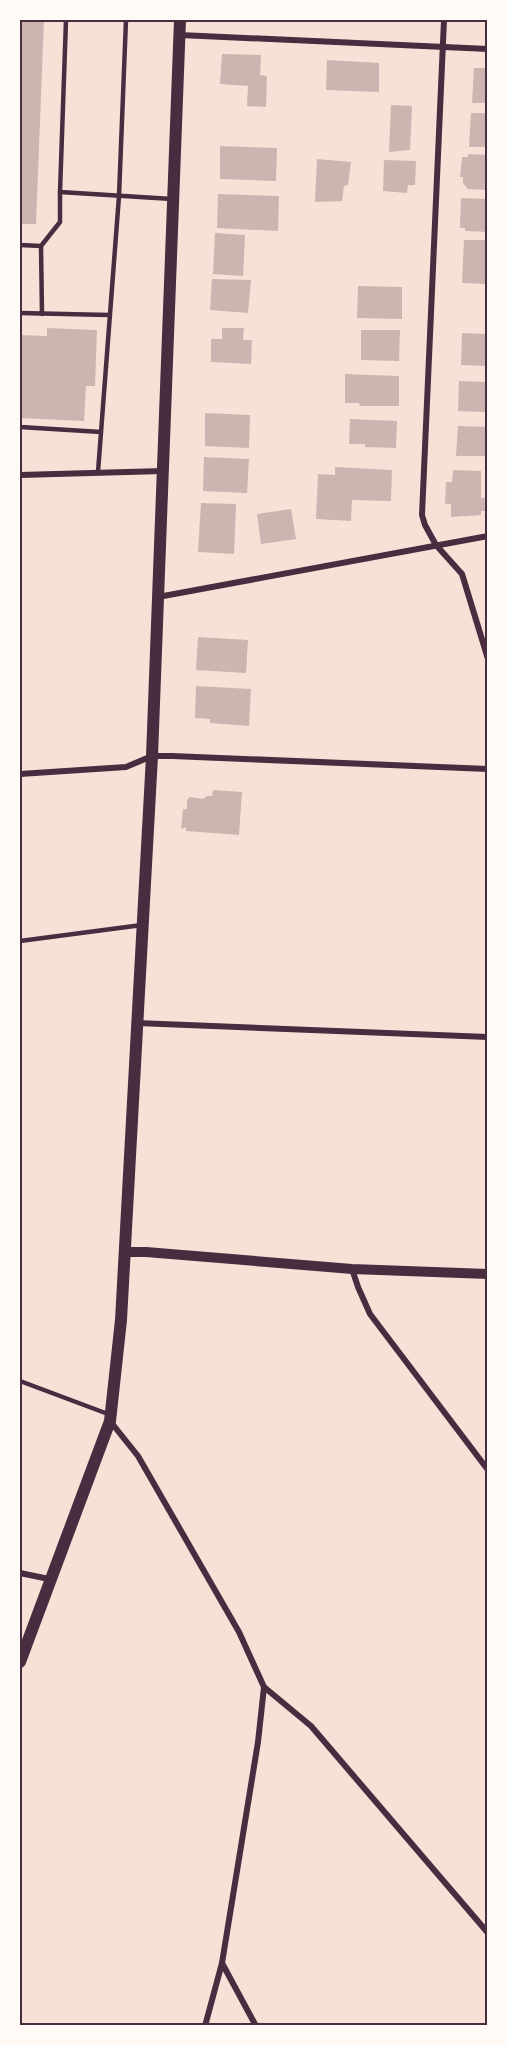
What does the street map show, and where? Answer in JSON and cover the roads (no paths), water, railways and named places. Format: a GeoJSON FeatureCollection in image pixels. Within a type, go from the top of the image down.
{"type":"FeatureCollection","features":[{"type":"Feature","properties":{"kind":"main road"},"geometry":{"type":"LineString","coordinates":[[20,1662],[110,1418],[121,1320],[152,756],[180,20]]}},
{"type":"Feature","properties":{"kind":"street"},"geometry":{"type":"LineString","coordinates":[[444,20],[422,514],[436,545],[462,574],[488,659]]}},
{"type":"Feature","properties":{"kind":"street"},"geometry":{"type":"LineString","coordinates":[[179,35],[488,49]]}},
{"type":"Feature","properties":{"kind":"street"},"geometry":{"type":"LineString","coordinates":[[20,475],[164,471]]}},
{"type":"Feature","properties":{"kind":"street"},"geometry":{"type":"LineString","coordinates":[[157,597],[488,536]]}},
{"type":"Feature","properties":{"kind":"street"},"geometry":{"type":"LineString","coordinates":[[20,774],[126,767],[152,756],[488,769]]}},
{"type":"Feature","properties":{"kind":"street"},"geometry":{"type":"LineString","coordinates":[[137,1023],[488,1037]]}},
{"type":"Feature","properties":{"kind":"street"},"geometry":{"type":"LineString","coordinates":[[124,1252],[352,1269],[488,1274]]}},
{"type":"Feature","properties":{"kind":"street"},"geometry":{"type":"LineString","coordinates":[[352,1269],[370,1314],[488,1470]]}},
{"type":"Feature","properties":{"kind":"street"},"geometry":{"type":"LineString","coordinates":[[110,1418],[138,1456],[238,1632],[264,1688],[311,1726],[488,1933]]}},
{"type":"Feature","properties":{"kind":"street"},"geometry":{"type":"LineString","coordinates":[[20,1573],[49,1579]]}},
{"type":"Feature","properties":{"kind":"street"},"geometry":{"type":"LineString","coordinates":[[205,2025],[222,1963],[258,1742],[264,1688]]}},
{"type":"Feature","properties":{"kind":"street"},"geometry":{"type":"LineString","coordinates":[[222,1963],[256,2025]]}},
{"type":"Feature","properties":{"kind":"lane"},"geometry":{"type":"LineString","coordinates":[[42,314],[41,246],[60,222],[66,20]]}},
{"type":"Feature","properties":{"kind":"lane"},"geometry":{"type":"LineString","coordinates":[[98,472],[119,196],[126,20]]}},
{"type":"Feature","properties":{"kind":"lane"},"geometry":{"type":"LineString","coordinates":[[60,192],[173,199]]}},
{"type":"Feature","properties":{"kind":"lane"},"geometry":{"type":"LineString","coordinates":[[20,245],[41,246]]}},
{"type":"Feature","properties":{"kind":"lane"},"geometry":{"type":"LineString","coordinates":[[20,313],[110,315]]}},
{"type":"Feature","properties":{"kind":"lane"},"geometry":{"type":"LineString","coordinates":[[20,428],[101,432]]}},
{"type":"Feature","properties":{"kind":"lane"},"geometry":{"type":"LineString","coordinates":[[20,940],[142,924]]}},
{"type":"Feature","properties":{"kind":"lane"},"geometry":{"type":"LineString","coordinates":[[20,1381],[110,1418]]}}]}
